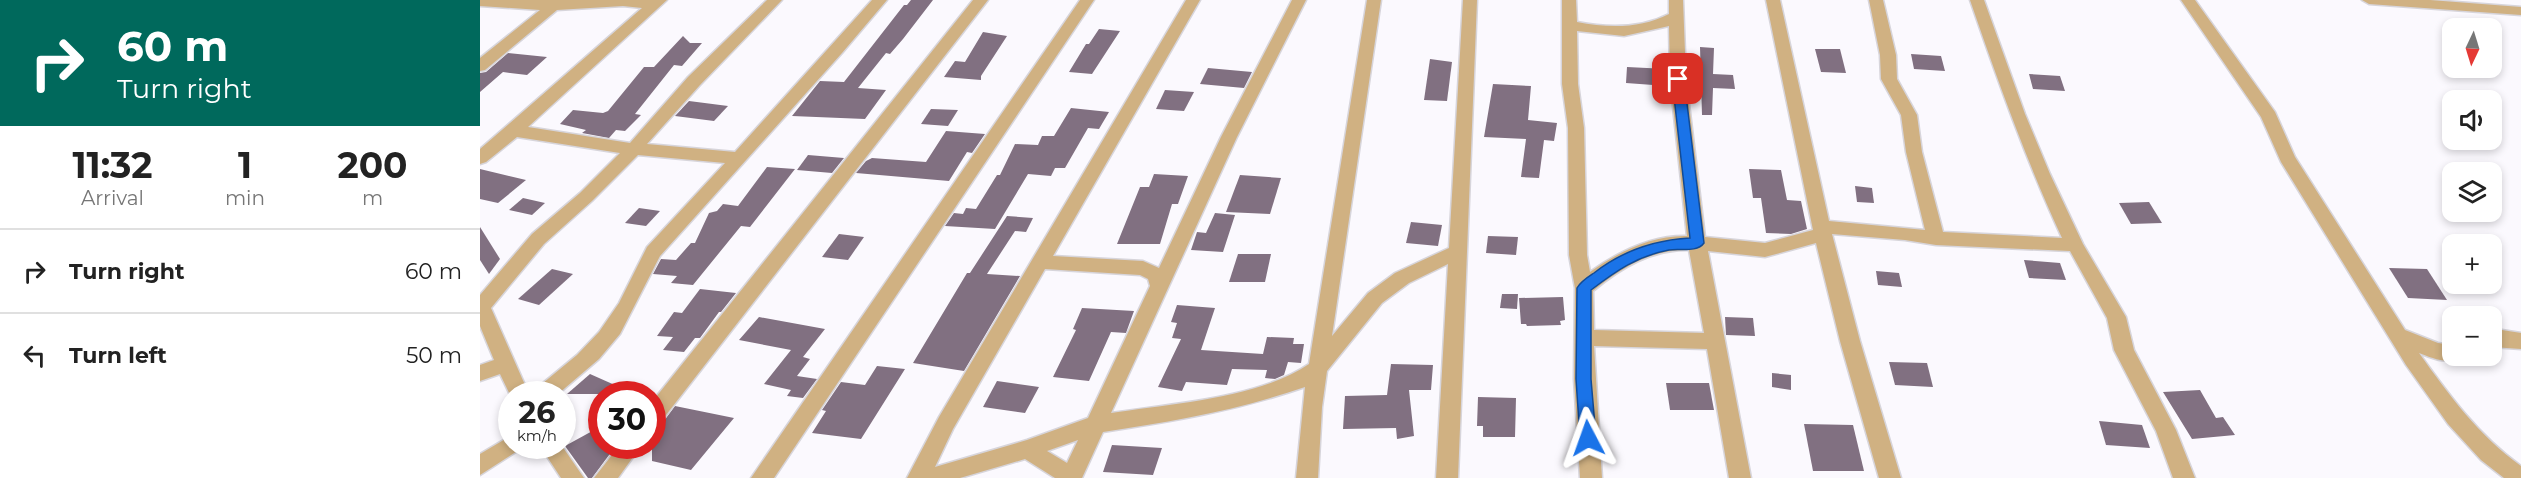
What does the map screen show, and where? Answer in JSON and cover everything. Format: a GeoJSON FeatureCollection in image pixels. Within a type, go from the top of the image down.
{"type":"FeatureCollection","features":[{"type":"Feature","properties":{"kind":"street"},"geometry":{"type":"LineString","coordinates":[[513,381],[481,306],[538,239],[586,197],[634,149],[694,81],[775,0]]}},
{"type":"Feature","properties":{"kind":"street"},"geometry":{"type":"LineString","coordinates":[[560,381],[607,337],[638,286],[653,252],[880,0]]}},
{"type":"Feature","properties":{"kind":"street"},"geometry":{"type":"LineString","coordinates":[[666,400],[981,0]]}},
{"type":"Feature","properties":{"kind":"street"},"geometry":{"type":"LineString","coordinates":[[762,478],[1087,0]]}},
{"type":"Feature","properties":{"kind":"street"},"geometry":{"type":"LineString","coordinates":[[918,478],[951,414],[1042,262],[1193,0]]}},
{"type":"Feature","properties":{"kind":"street"},"geometry":{"type":"LineString","coordinates":[[1027,449],[1071,478],[1229,137],[1299,0]]}},
{"type":"Feature","properties":{"kind":"street"},"geometry":{"type":"LineString","coordinates":[[1307,478],[1312,407],[1374,0]]}},
{"type":"Feature","properties":{"kind":"street"},"geometry":{"type":"LineString","coordinates":[[1447,478],[1470,0]]}},
{"type":"Feature","properties":{"kind":"street"},"geometry":{"type":"LineString","coordinates":[[1569,0],[1570,84],[1576,128],[1578,255],[1584,288],[1586,338],[1584,379],[1591,478]]}},
{"type":"Feature","properties":{"kind":"street"},"geometry":{"type":"LineString","coordinates":[[1773,0],[1822,231],[1850,341],[1890,478]]}},
{"type":"Feature","properties":{"kind":"street"},"geometry":{"type":"LineString","coordinates":[[1876,0],[1888,55],[1888,79],[1909,115],[1914,152],[1936,238]]}},
{"type":"Feature","properties":{"kind":"street"},"geometry":{"type":"LineString","coordinates":[[1977,0],[2017,114],[2041,174],[2074,245],[2116,317],[2123,336],[2124,350],[2166,430],[2184,478]]}},
{"type":"Feature","properties":{"kind":"street"},"geometry":{"type":"LineString","coordinates":[[2188,0],[2269,116],[2288,158],[2397,334],[2455,418],[2488,454],[2521,478]]}},
{"type":"Feature","properties":{"kind":"street"},"geometry":{"type":"LineString","coordinates":[[2377,0],[2499,5],[2521,11]]}},
{"type":"Feature","properties":{"kind":"street"},"geometry":{"type":"LineString","coordinates":[[480,2],[657,3]]}},
{"type":"Feature","properties":{"kind":"street"},"geometry":{"type":"LineString","coordinates":[[480,66],[557,3]]}},
{"type":"Feature","properties":{"kind":"street"},"geometry":{"type":"LineString","coordinates":[[480,158],[514,131],[657,3]]}},
{"type":"Feature","properties":{"kind":"street"},"geometry":{"type":"LineString","coordinates":[[1569,25],[1612,32],[1653,28],[1677,8]]}},
{"type":"Feature","properties":{"kind":"street"},"geometry":{"type":"LineString","coordinates":[[1677,8],[1678,79],[1697,243],[1740,478]]}},
{"type":"Feature","properties":{"kind":"street"},"geometry":{"type":"LineString","coordinates":[[514,131],[634,149],[739,158]]}},
{"type":"Feature","properties":{"kind":"street"},"geometry":{"type":"LineString","coordinates":[[1584,288],[1617,262],[1636,254],[1670,245],[1697,243],[1745,250],[1768,250],[1822,231],[2074,245]]}},
{"type":"Feature","properties":{"kind":"street"},"geometry":{"type":"LineString","coordinates":[[928,478],[1027,449],[1097,424],[1198,409],[1254,396],[1301,380],[1318,368],[1376,298],[1402,278],[1457,252]]}},
{"type":"Feature","properties":{"kind":"street"},"geometry":{"type":"LineString","coordinates":[[1042,262],[1143,268],[1155,275],[1160,287]]}},
{"type":"Feature","properties":{"kind":"street"},"geometry":{"type":"LineString","coordinates":[[2397,334],[2436,351],[2442,351]]}},
{"type":"Feature","properties":{"kind":"street"},"geometry":{"type":"LineString","coordinates":[[1586,338],[1716,341]]}},
{"type":"Feature","properties":{"kind":"street"},"geometry":{"type":"LineString","coordinates":[[2502,338],[2521,341]]}},
{"type":"Feature","properties":{"kind":"street"},"geometry":{"type":"LineString","coordinates":[[480,373],[505,364]]}},
{"type":"Feature","properties":{"kind":"street"},"geometry":{"type":"LineString","coordinates":[[480,466],[498,454]]}},
{"type":"Feature","properties":{"kind":"street"},"geometry":{"type":"LineString","coordinates":[[559,459],[573,478]]}},
{"type":"Feature","properties":{"kind":"street"},"geometry":{"type":"LineString","coordinates":[[605,478],[620,459]]}},
{"type":"Feature","properties":{"kind":"building"},"geometry":{"type":"Polygon","coordinates":[[[911,0],[933,0],[903,39],[890,54],[886,53],[858,88],[886,90],[865,119],[792,116],[820,81],[844,82],[904,5],[911,0]]]}},
{"type":"Feature","properties":{"kind":"building"},"geometry":{"type":"Polygon","coordinates":[[[1099,29],[1120,31],[1092,74],[1069,72],[1086,44],[1089,44],[1099,29]]]}},
{"type":"Feature","properties":{"kind":"building"},"geometry":{"type":"Polygon","coordinates":[[[983,32],[1007,36],[981,76],[981,80],[944,77],[955,61],[965,62],[983,32]]]}},
{"type":"Feature","properties":{"kind":"building"},"geometry":{"type":"Polygon","coordinates":[[[683,36],[690,43],[702,43],[682,66],[674,65],[635,114],[641,115],[625,131],[616,130],[609,138],[582,133],[586,130],[560,124],[573,110],[603,113],[608,111],[644,67],[654,67],[683,36]]]}},
{"type":"Feature","properties":{"kind":"building"},"geometry":{"type":"Polygon","coordinates":[[[1700,47],[1714,48],[1713,74],[1733,75],[1735,89],[1713,88],[1712,115],[1702,115],[1700,47]]]}},
{"type":"Feature","properties":{"kind":"building"},"geometry":{"type":"Polygon","coordinates":[[[1815,49],[1840,49],[1846,73],[1821,72],[1815,49]]]}},
{"type":"Feature","properties":{"kind":"building"},"geometry":{"type":"Polygon","coordinates":[[[508,53],[547,57],[527,75],[503,72],[480,92],[480,73],[486,72],[508,53]]]}},
{"type":"Feature","properties":{"kind":"building"},"geometry":{"type":"Polygon","coordinates":[[[1911,54],[1941,56],[1945,71],[1914,69],[1911,54]]]}},
{"type":"Feature","properties":{"kind":"building"},"geometry":{"type":"Polygon","coordinates":[[[1430,59],[1452,62],[1447,101],[1424,100],[1430,59]]]}},
{"type":"Feature","properties":{"kind":"building"},"geometry":{"type":"Polygon","coordinates":[[[1627,67],[1667,69],[1667,86],[1626,83],[1627,67]]]}},
{"type":"Feature","properties":{"kind":"building"},"geometry":{"type":"Polygon","coordinates":[[[1208,68],[1252,72],[1244,88],[1200,84],[1208,68]]]}},
{"type":"Feature","properties":{"kind":"building"},"geometry":{"type":"Polygon","coordinates":[[[2029,74],[2060,76],[2065,91],[2033,89],[2029,74]]]}},
{"type":"Feature","properties":{"kind":"building"},"geometry":{"type":"Polygon","coordinates":[[[1493,84],[1531,86],[1528,120],[1557,123],[1554,141],[1544,140],[1539,178],[1521,177],[1526,139],[1484,137],[1493,84]]]}},
{"type":"Feature","properties":{"kind":"building"},"geometry":{"type":"Polygon","coordinates":[[[1165,90],[1194,92],[1184,111],[1156,109],[1165,90]]]}},
{"type":"Feature","properties":{"kind":"building"},"geometry":{"type":"Polygon","coordinates":[[[689,101],[728,106],[714,121],[675,116],[689,101]]]}},
{"type":"Feature","properties":{"kind":"building"},"geometry":{"type":"Polygon","coordinates":[[[1071,108],[1109,112],[1099,129],[1088,128],[1065,168],[1055,168],[1051,176],[1028,174],[995,229],[945,226],[954,213],[963,214],[966,208],[976,209],[997,175],[1000,175],[1015,144],[1038,145],[1042,136],[1054,136],[1071,108]]]}},
{"type":"Feature","properties":{"kind":"building"},"geometry":{"type":"Polygon","coordinates":[[[931,109],[958,110],[948,126],[921,124],[931,109]]]}},
{"type":"Feature","properties":{"kind":"building"},"geometry":{"type":"Polygon","coordinates":[[[946,131],[985,134],[972,153],[967,152],[949,181],[856,173],[866,161],[872,158],[926,162],[946,131]]]}},
{"type":"Feature","properties":{"kind":"building"},"geometry":{"type":"Polygon","coordinates":[[[808,155],[844,158],[832,173],[797,170],[808,155]]]}},
{"type":"Feature","properties":{"kind":"building"},"geometry":{"type":"Polygon","coordinates":[[[767,167],[795,169],[750,227],[741,226],[693,285],[671,283],[677,276],[653,274],[661,259],[676,260],[691,243],[695,243],[709,213],[717,211],[723,204],[738,206],[767,167]]]}},
{"type":"Feature","properties":{"kind":"building"},"geometry":{"type":"Polygon","coordinates":[[[480,169],[526,180],[498,203],[480,199],[480,169]]]}},
{"type":"Feature","properties":{"kind":"building"},"geometry":{"type":"Polygon","coordinates":[[[1749,169],[1781,170],[1787,200],[1801,201],[1807,229],[1791,234],[1766,233],[1761,198],[1753,198],[1749,169]]]}},
{"type":"Feature","properties":{"kind":"building"},"geometry":{"type":"Polygon","coordinates":[[[1154,174],[1188,176],[1178,204],[1172,204],[1160,244],[1117,244],[1140,187],[1149,187],[1154,174]]]}},
{"type":"Feature","properties":{"kind":"building"},"geometry":{"type":"Polygon","coordinates":[[[1240,175],[1281,178],[1270,214],[1226,212],[1240,175]]]}},
{"type":"Feature","properties":{"kind":"building"},"geometry":{"type":"Polygon","coordinates":[[[1855,186],[1872,188],[1874,203],[1857,202],[1855,186]]]}},
{"type":"Feature","properties":{"kind":"building"},"geometry":{"type":"Polygon","coordinates":[[[523,198],[545,203],[532,215],[509,210],[523,198]]]}},
{"type":"Feature","properties":{"kind":"building"},"geometry":{"type":"Polygon","coordinates":[[[2149,202],[2162,223],[2131,224],[2119,203],[2149,202]]]}},
{"type":"Feature","properties":{"kind":"building"},"geometry":{"type":"Polygon","coordinates":[[[639,208],[660,211],[646,226],[625,223],[639,208]]]}},
{"type":"Feature","properties":{"kind":"building"},"geometry":{"type":"Polygon","coordinates":[[[1215,213],[1235,215],[1223,252],[1191,250],[1197,232],[1206,233],[1215,213]]]}},
{"type":"Feature","properties":{"kind":"building"},"geometry":{"type":"Polygon","coordinates":[[[1007,216],[1033,218],[1026,232],[1015,231],[987,274],[1020,276],[964,371],[913,363],[967,273],[970,273],[1007,216]]]}},
{"type":"Feature","properties":{"kind":"building"},"geometry":{"type":"Polygon","coordinates":[[[1411,222],[1442,225],[1438,246],[1406,243],[1411,222]]]}},
{"type":"Feature","properties":{"kind":"building"},"geometry":{"type":"Polygon","coordinates":[[[480,227],[500,259],[489,274],[480,260],[480,227]]]}},
{"type":"Feature","properties":{"kind":"building"},"geometry":{"type":"Polygon","coordinates":[[[839,234],[864,237],[848,260],[822,257],[839,234]]]}},
{"type":"Feature","properties":{"kind":"building"},"geometry":{"type":"Polygon","coordinates":[[[1488,236],[1518,237],[1516,255],[1486,253],[1488,236]]]}},
{"type":"Feature","properties":{"kind":"building"},"geometry":{"type":"Polygon","coordinates":[[[1238,254],[1271,254],[1265,282],[1229,282],[1238,254]]]}},
{"type":"Feature","properties":{"kind":"building"},"geometry":{"type":"Polygon","coordinates":[[[2024,260],[2060,263],[2066,280],[2029,278],[2024,260]]]}},
{"type":"Feature","properties":{"kind":"building"},"geometry":{"type":"Polygon","coordinates":[[[2389,268],[2427,269],[2447,300],[2408,298],[2389,268]]]}},
{"type":"Feature","properties":{"kind":"building"},"geometry":{"type":"Polygon","coordinates":[[[552,269],[573,274],[539,305],[518,299],[552,269]]]}},
{"type":"Feature","properties":{"kind":"building"},"geometry":{"type":"Polygon","coordinates":[[[1876,271],[1899,273],[1902,287],[1878,285],[1876,271]]]}},
{"type":"Feature","properties":{"kind":"building"},"geometry":{"type":"Polygon","coordinates":[[[700,289],[736,293],[700,338],[695,338],[684,352],[663,350],[673,337],[657,336],[674,312],[682,313],[700,289]]]}},
{"type":"Feature","properties":{"kind":"building"},"geometry":{"type":"Polygon","coordinates":[[[1502,294],[1518,294],[1517,309],[1500,308],[1502,294]]]}},
{"type":"Feature","properties":{"kind":"building"},"geometry":{"type":"Polygon","coordinates":[[[1563,297],[1565,320],[1560,321],[1561,325],[1527,326],[1521,324],[1519,298],[1563,297]]]}},
{"type":"Feature","properties":{"kind":"building"},"geometry":{"type":"Polygon","coordinates":[[[1177,305],[1215,308],[1201,350],[1263,354],[1267,337],[1294,338],[1293,344],[1304,344],[1301,363],[1288,362],[1284,375],[1275,379],[1265,378],[1267,370],[1232,369],[1227,385],[1186,382],[1182,391],[1158,387],[1181,339],[1172,338],[1177,323],[1171,322],[1177,305]]]}},
{"type":"Feature","properties":{"kind":"building"},"geometry":{"type":"Polygon","coordinates":[[[1082,308],[1134,311],[1126,333],[1111,332],[1089,381],[1053,377],[1076,330],[1073,329],[1082,308]]]}},
{"type":"Feature","properties":{"kind":"building"},"geometry":{"type":"Polygon","coordinates":[[[759,317],[825,329],[803,357],[810,359],[797,376],[817,379],[803,398],[787,396],[791,390],[764,384],[791,350],[739,340],[759,317]]]}},
{"type":"Feature","properties":{"kind":"building"},"geometry":{"type":"Polygon","coordinates":[[[1725,317],[1753,318],[1755,336],[1726,335],[1725,317]]]}},
{"type":"Feature","properties":{"kind":"building"},"geometry":{"type":"Polygon","coordinates":[[[1889,362],[1927,363],[1933,387],[1895,385],[1889,362]]]}},
{"type":"Feature","properties":{"kind":"building"},"geometry":{"type":"Polygon","coordinates":[[[1391,364],[1433,365],[1431,390],[1409,390],[1414,436],[1397,439],[1396,428],[1343,429],[1345,396],[1387,395],[1391,364]]]}},
{"type":"Feature","properties":{"kind":"building"},"geometry":{"type":"Polygon","coordinates":[[[877,366],[905,369],[861,439],[812,433],[826,411],[822,410],[841,382],[865,385],[877,366]]]}},
{"type":"Feature","properties":{"kind":"building"},"geometry":{"type":"Polygon","coordinates":[[[1772,373],[1791,375],[1791,390],[1772,387],[1772,373]]]}},
{"type":"Feature","properties":{"kind":"building"},"geometry":{"type":"Polygon","coordinates":[[[590,374],[606,381],[588,381],[588,394],[576,394],[576,386],[590,374]]]}},
{"type":"Feature","properties":{"kind":"building"},"geometry":{"type":"Polygon","coordinates":[[[997,381],[1039,387],[1025,413],[983,407],[997,381]]]}},
{"type":"Feature","properties":{"kind":"building"},"geometry":{"type":"Polygon","coordinates":[[[1666,383],[1709,383],[1714,410],[1670,410],[1666,383]]]}},
{"type":"Feature","properties":{"kind":"building"},"geometry":{"type":"Polygon","coordinates":[[[2200,390],[2216,418],[2223,417],[2235,435],[2192,439],[2163,392],[2200,390]]]}},
{"type":"Feature","properties":{"kind":"building"},"geometry":{"type":"Polygon","coordinates":[[[1478,397],[1516,398],[1515,437],[1483,437],[1483,426],[1477,426],[1478,397]]]}},
{"type":"Feature","properties":{"kind":"building"},"geometry":{"type":"Polygon","coordinates":[[[675,406],[734,418],[691,470],[652,461],[652,459],[666,459],[666,418],[675,406]]]}},
{"type":"Feature","properties":{"kind":"building"},"geometry":{"type":"Polygon","coordinates":[[[2099,421],[2142,425],[2150,448],[2106,445],[2099,421]]]}},
{"type":"Feature","properties":{"kind":"building"},"geometry":{"type":"Polygon","coordinates":[[[1804,424],[1853,425],[1864,471],[1813,471],[1804,424]]]}},
{"type":"Feature","properties":{"kind":"building"},"geometry":{"type":"Polygon","coordinates":[[[588,433],[588,459],[606,459],[592,478],[588,478],[574,459],[576,440],[588,433]]]}},
{"type":"Feature","properties":{"kind":"building"},"geometry":{"type":"Polygon","coordinates":[[[1112,445],[1162,448],[1153,475],[1103,472],[1112,445]]]}},
{"type":"Feature","properties":{"kind":"route"},"geometry":{"type":"LineString","coordinates":[[1588,438],[1584,379],[1586,338],[1584,288],[1617,262],[1636,254],[1670,245],[1697,243],[1678,79]]}}]}
